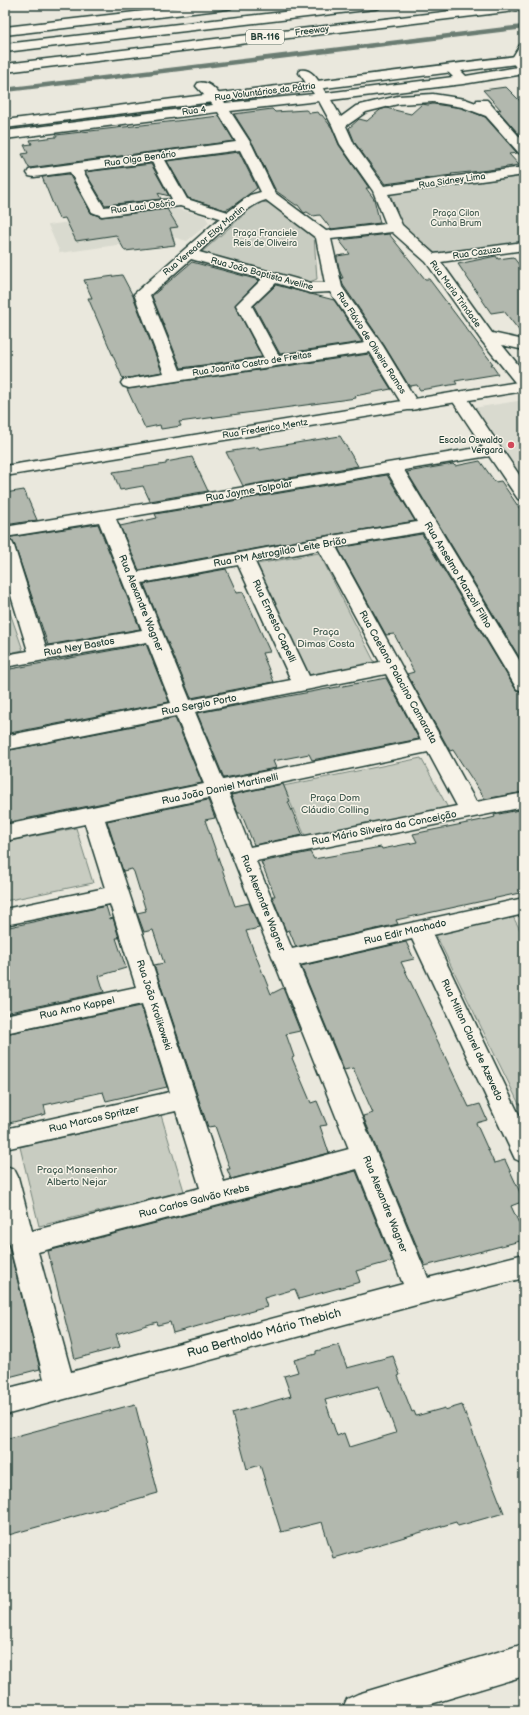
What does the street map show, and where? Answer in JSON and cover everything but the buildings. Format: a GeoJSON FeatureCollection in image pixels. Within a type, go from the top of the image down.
{"type":"FeatureCollection","features":[{"type":"Feature","properties":{"kind":"main road"},"geometry":{"type":"LineString","coordinates":[[5,31],[227,5]]}},
{"type":"Feature","properties":{"kind":"main road"},"geometry":{"type":"LineString","coordinates":[[241,20],[326,5]]}},
{"type":"Feature","properties":{"kind":"main road","name":"Freeway"},"geometry":{"type":"LineString","coordinates":[[5,48],[375,5]]}},
{"type":"Feature","properties":{"kind":"main road","name":"Freeway"},"geometry":{"type":"LineString","coordinates":[[5,68],[524,6]]}},
{"type":"Feature","properties":{"kind":"main road","name":"Rua Voluntários da Pátria"},"geometry":{"type":"LineString","coordinates":[[5,124],[218,103],[315,86],[451,69],[521,56]]}},
{"type":"Feature","properties":{"kind":"main road","name":"Rua 4"},"geometry":{"type":"LineString","coordinates":[[5,135],[218,103],[323,97],[462,80],[521,56]]}},
{"type":"Feature","properties":{"kind":"main road"},"geometry":{"type":"LineString","coordinates":[[451,69],[524,150]]}},
{"type":"Feature","properties":{"kind":"main road","name":"Rua Voluntários da Pátria"},"geometry":{"type":"LineString","coordinates":[[290,75],[321,72]]}},
{"type":"Feature","properties":{"kind":"main road","name":"Rua Maria Trindade"},"geometry":{"type":"LineString","coordinates":[[305,73],[323,97],[339,125],[347,144],[380,190],[395,227],[431,259],[487,337],[524,383]]}},
{"type":"Feature","properties":{"kind":"main road","name":"Rua Voluntários da Pátria"},"geometry":{"type":"LineString","coordinates":[[187,88],[219,84]]}},
{"type":"Feature","properties":{"kind":"main road"},"geometry":{"type":"LineString","coordinates":[[203,86],[218,103],[245,145],[269,195],[323,236],[395,227]]}},
{"type":"Feature","properties":{"kind":"main road"},"geometry":{"type":"LineString","coordinates":[[339,125],[361,110],[398,100],[432,98],[465,103],[493,114]]}},
{"type":"Feature","properties":{"kind":"main road","name":"Rua Olga Benário"},"geometry":{"type":"LineString","coordinates":[[34,173],[245,145]]}},
{"type":"Feature","properties":{"kind":"main road"},"geometry":{"type":"LineString","coordinates":[[156,157],[181,202]]}},
{"type":"Feature","properties":{"kind":"main road","name":"Rua Laci Osório"},"geometry":{"type":"LineString","coordinates":[[75,168],[97,209],[102,212],[181,202],[230,218]]}},
{"type":"Feature","properties":{"kind":"main road","name":"Rua Sidney Lima"},"geometry":{"type":"LineString","coordinates":[[380,190],[524,171]]}},
{"type":"Feature","properties":{"kind":"main road","name":"Rua Vereador Eloy Martin"},"geometry":{"type":"LineString","coordinates":[[174,376],[142,294],[146,289],[255,198],[269,195]]}},
{"type":"Feature","properties":{"kind":"main road","name":"Rua Flávio de Oliveira Ramos"},"geometry":{"type":"LineString","coordinates":[[323,236],[334,287],[375,346],[411,405]]}},
{"type":"Feature","properties":{"kind":"main road","name":"Rua Cazuza"},"geometry":{"type":"LineString","coordinates":[[431,259],[524,246]]}},
{"type":"Feature","properties":{"kind":"main road","name":"Rua João Baptista Aveline"},"geometry":{"type":"LineString","coordinates":[[189,254],[310,288],[334,287]]}},
{"type":"Feature","properties":{"kind":"main road"},"geometry":{"type":"LineString","coordinates":[[272,278],[244,305],[273,360]]}},
{"type":"Feature","properties":{"kind":"main road"},"geometry":{"type":"LineString","coordinates":[[487,337],[524,345]]}},
{"type":"Feature","properties":{"kind":"main road","name":"Rua Joanita Castro de Freitas"},"geometry":{"type":"LineString","coordinates":[[129,383],[273,360],[375,346]]}},
{"type":"Feature","properties":{"kind":"main road","name":"Rua Frederico Mentz"},"geometry":{"type":"LineString","coordinates":[[5,471],[524,386]]}},
{"type":"Feature","properties":{"kind":"main road"},"geometry":{"type":"LineString","coordinates":[[458,397],[524,494]]}},
{"type":"Feature","properties":{"kind":"main road","name":"Rua Jayme Tolpolar"},"geometry":{"type":"LineString","coordinates":[[5,532],[494,450]]}},
{"type":"Feature","properties":{"kind":"main road","name":"Rua Anselmo Manzoli Filho"},"geometry":{"type":"LineString","coordinates":[[393,467],[524,684]]}},
{"type":"Feature","properties":{"kind":"main road","name":"Rua Alexandre Wagner"},"geometry":{"type":"LineString","coordinates":[[105,515],[216,790],[286,958],[420,1292]]}},
{"type":"Feature","properties":{"kind":"main road","name":"Rua PM Astrogildo Leite Brião"},"geometry":{"type":"LineString","coordinates":[[132,579],[325,543],[429,526]]}},
{"type":"Feature","properties":{"kind":"main road","name":"Rua Caetano Palacino Camaratta"},"geometry":{"type":"LineString","coordinates":[[325,543],[470,811]]}},
{"type":"Feature","properties":{"kind":"main road"},"geometry":{"type":"LineString","coordinates":[[5,546],[14,603],[39,655]]}},
{"type":"Feature","properties":{"kind":"main road","name":"Rua Ernesto Capelli"},"geometry":{"type":"LineString","coordinates":[[244,558],[303,684]]}},
{"type":"Feature","properties":{"kind":"main road","name":"Rua Ney Bastos"},"geometry":{"type":"LineString","coordinates":[[5,661],[154,634]]}},
{"type":"Feature","properties":{"kind":"main road","name":"Rua Sergio Porto"},"geometry":{"type":"LineString","coordinates":[[5,743],[392,666]]}},
{"type":"Feature","properties":{"kind":"main road","name":"Rua João Daniel Martinelli"},"geometry":{"type":"LineString","coordinates":[[5,833],[93,816],[434,744]]}},
{"type":"Feature","properties":{"kind":"main road","name":"Rua Mário Silveira da Conceição"},"geometry":{"type":"LineString","coordinates":[[243,856],[524,800]]}},
{"type":"Feature","properties":{"kind":"main road","name":"Rua João Krolikowski"},"geometry":{"type":"LineString","coordinates":[[93,816],[215,1195]]}},
{"type":"Feature","properties":{"kind":"main road"},"geometry":{"type":"LineString","coordinates":[[5,917],[118,894]]}},
{"type":"Feature","properties":{"kind":"main road","name":"Rua Edir Machado"},"geometry":{"type":"LineString","coordinates":[[286,958],[419,929],[522,909]]}},
{"type":"Feature","properties":{"kind":"main road","name":"Rua Milton Clarel de Azevedo"},"geometry":{"type":"LineString","coordinates":[[419,929],[516,1115],[524,1152]]}},
{"type":"Feature","properties":{"kind":"main road","name":"Rua Arno Kappel"},"geometry":{"type":"LineString","coordinates":[[5,1024],[150,993]]}},
{"type":"Feature","properties":{"kind":"main road","name":"Rua Marcos Spritzer"},"geometry":{"type":"LineString","coordinates":[[5,1139],[184,1099]]}},
{"type":"Feature","properties":{"kind":"main road","name":"Rua Carlos Galvão Krebs"},"geometry":{"type":"LineString","coordinates":[[22,1245],[365,1156]]}},
{"type":"Feature","properties":{"kind":"main road"},"geometry":{"type":"LineString","coordinates":[[5,1177],[61,1388]]}},
{"type":"Feature","properties":{"kind":"main road","name":"Rua Bertholdo Mário Thebich"},"geometry":{"type":"LineString","coordinates":[[5,1402],[420,1292],[524,1266]]}},
{"type":"Feature","properties":{"kind":"main road"},"geometry":{"type":"LineString","coordinates":[[358,1710],[524,1660]]}},
{"type":"Feature","properties":{"kind":"shaded area"},"geometry":{"type":"Polygon","coordinates":[[[167,206],[205,216],[209,223],[187,241],[173,237],[60,253],[48,225],[100,218],[99,215],[167,206]]]}},
{"type":"Feature","properties":{"kind":"shaded area","name":"Escola Oswaldo Vergara"},"geometry":{"type":"Polygon","coordinates":[[[524,400],[524,483],[473,408],[524,400]]]}},
{"type":"Feature","properties":{"kind":"green space","name":"Praça Cilon Cunha Brum"},"geometry":{"type":"Polygon","coordinates":[[[524,176],[524,242],[436,254],[402,225],[390,194],[524,176]]]}},
{"type":"Feature","properties":{"kind":"green space","name":"Praça Franciele Reis de Oliveira"},"geometry":{"type":"Polygon","coordinates":[[[258,202],[271,203],[314,236],[317,279],[307,283],[201,253],[258,202]]]}},
{"type":"Feature","properties":{"kind":"green space","name":"Praça Dimas Costa"},"geometry":{"type":"Polygon","coordinates":[[[319,553],[375,663],[308,675],[257,564],[319,553]]]}},
{"type":"Feature","properties":{"kind":"green space"},"geometry":{"type":"Polygon","coordinates":[[[5,610],[9,610],[23,650],[5,654],[5,610]]]}},
{"type":"Feature","properties":{"kind":"green space","name":"Praça Dom Cláudio Colling"},"geometry":{"type":"Polygon","coordinates":[[[421,758],[448,808],[306,838],[283,786],[421,758]]]}},
{"type":"Feature","properties":{"kind":"green space"},"geometry":{"type":"Polygon","coordinates":[[[76,828],[93,883],[5,901],[5,842],[76,828]]]}},
{"type":"Feature","properties":{"kind":"green space"},"geometry":{"type":"Polygon","coordinates":[[[512,915],[524,937],[524,1103],[519,1104],[435,933],[512,915]]]}},
{"type":"Feature","properties":{"kind":"green space","name":"Praça Monsenhor Alberto Nejar"},"geometry":{"type":"Polygon","coordinates":[[[161,1115],[184,1191],[39,1226],[20,1147],[161,1115]]]}},
{"type":"Feature","properties":{"kind":"waterway"},"geometry":{"type":"LineString","coordinates":[[5,90],[524,27]]}},
{"type":"Feature","properties":{"kind":"place","name":"Escola Oswaldo Vergara"},"geometry":{"type":"Point","coordinates":[511,445]}}]}
